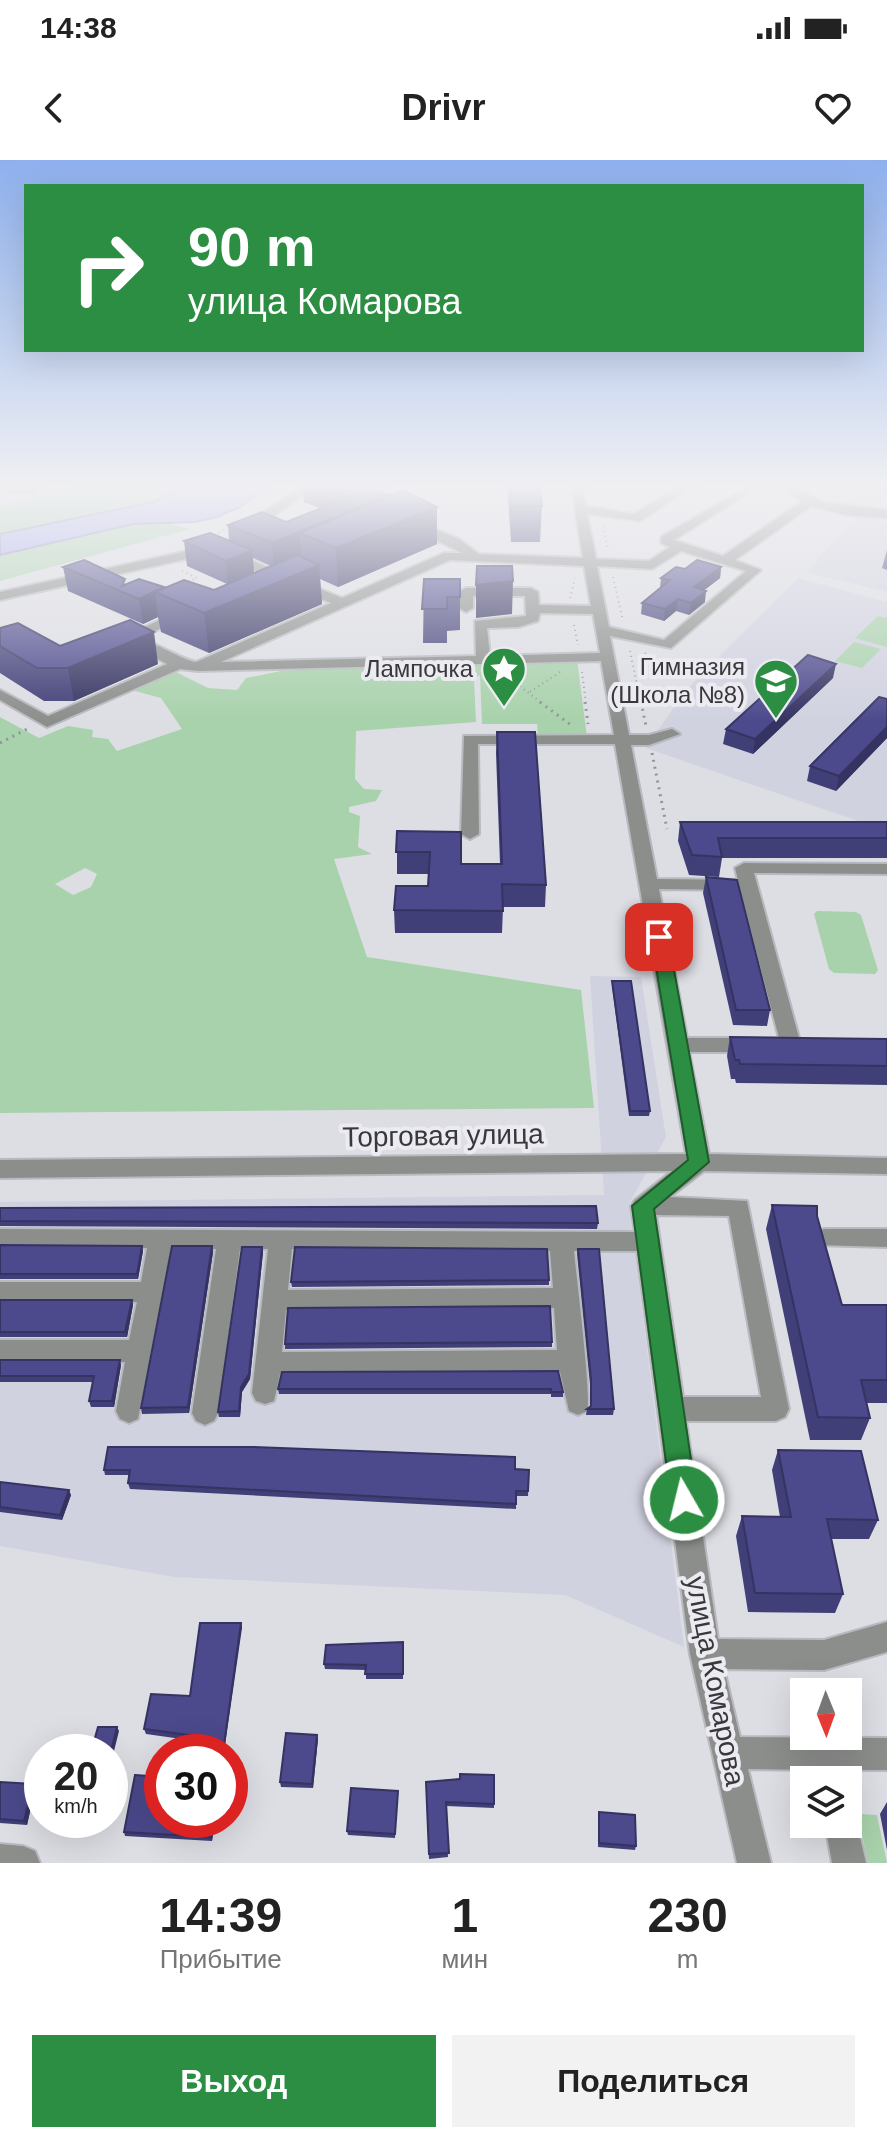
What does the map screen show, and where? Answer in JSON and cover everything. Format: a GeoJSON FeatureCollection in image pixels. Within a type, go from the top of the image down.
{"type":"FeatureCollection","features":[{"type":"Feature","properties":{"kind":"street"},"geometry":{"type":"LineString","coordinates":[[0,596],[138,563]]}},
{"type":"Feature","properties":{"kind":"street"},"geometry":{"type":"LineString","coordinates":[[259,563],[343,603]]}},
{"type":"Feature","properties":{"kind":"street"},"geometry":{"type":"LineString","coordinates":[[198,667],[431,563]]}},
{"type":"Feature","properties":{"kind":"street"},"geometry":{"type":"LineString","coordinates":[[590,563],[699,1162],[643,1206]]}},
{"type":"Feature","properties":{"kind":"street"},"geometry":{"type":"LineString","coordinates":[[631,563],[654,563]]}},
{"type":"Feature","properties":{"kind":"street"},"geometry":{"type":"LineString","coordinates":[[603,631],[666,645],[755,570],[733,563]]}},
{"type":"Feature","properties":{"kind":"street"},"geometry":{"type":"LineString","coordinates":[[264,581],[295,567]]}},
{"type":"Feature","properties":{"kind":"street"},"geometry":{"type":"LineString","coordinates":[[466,608],[466,592],[531,592],[533,618],[518,623],[480,624],[483,658]]}},
{"type":"Feature","properties":{"kind":"street"},"geometry":{"type":"LineString","coordinates":[[533,609],[599,610]]}},
{"type":"Feature","properties":{"kind":"street"},"geometry":{"type":"LineString","coordinates":[[150,628],[193,610]]}},
{"type":"Feature","properties":{"kind":"street"},"geometry":{"type":"LineString","coordinates":[[114,652],[138,643],[178,664],[198,667],[608,657]]}},
{"type":"Feature","properties":{"kind":"street"},"geometry":{"type":"LineString","coordinates":[[0,694],[47,722],[178,664]]}},
{"type":"Feature","properties":{"kind":"street"},"geometry":{"type":"LineString","coordinates":[[470,834],[470,739],[649,740],[672,734]]}},
{"type":"Feature","properties":{"kind":"street"},"geometry":{"type":"LineString","coordinates":[[677,1045],[791,1045],[744,868],[887,869]]}},
{"type":"Feature","properties":{"kind":"street"},"geometry":{"type":"LineString","coordinates":[[650,884],[748,885]]}},
{"type":"Feature","properties":{"kind":"street","name":"Торговая улица"},"geometry":{"type":"LineString","coordinates":[[0,1169],[699,1162],[887,1166]]}},
{"type":"Feature","properties":{"kind":"street"},"geometry":{"type":"LineString","coordinates":[[643,1206],[739,1207],[776,1409],[670,1409]]}},
{"type":"Feature","properties":{"kind":"street","name":"улица Комарова"},"geometry":{"type":"LineString","coordinates":[[643,1206],[705,1654],[754,1863]]}},
{"type":"Feature","properties":{"kind":"street"},"geometry":{"type":"LineString","coordinates":[[0,1238],[561,1239],[647,1242]]}},
{"type":"Feature","properties":{"kind":"street"},"geometry":{"type":"LineString","coordinates":[[129,1411],[161,1238]]}},
{"type":"Feature","properties":{"kind":"street"},"geometry":{"type":"LineString","coordinates":[[825,1238],[887,1238]]}},
{"type":"Feature","properties":{"kind":"street"},"geometry":{"type":"LineString","coordinates":[[205,1413],[229,1239]]}},
{"type":"Feature","properties":{"kind":"street"},"geometry":{"type":"LineString","coordinates":[[265,1393],[281,1239]]}},
{"type":"Feature","properties":{"kind":"street"},"geometry":{"type":"LineString","coordinates":[[561,1239],[571,1361],[578,1403]]}},
{"type":"Feature","properties":{"kind":"street"},"geometry":{"type":"LineString","coordinates":[[0,1292],[151,1292]]}},
{"type":"Feature","properties":{"kind":"street"},"geometry":{"type":"LineString","coordinates":[[275,1300],[566,1298]]}},
{"type":"Feature","properties":{"kind":"street"},"geometry":{"type":"LineString","coordinates":[[0,1351],[140,1351]]}},
{"type":"Feature","properties":{"kind":"street"},"geometry":{"type":"LineString","coordinates":[[268,1363],[571,1361]]}},
{"type":"Feature","properties":{"kind":"street"},"geometry":{"type":"LineString","coordinates":[[705,1654],[824,1655],[887,1637]]}},
{"type":"Feature","properties":{"kind":"street"},"geometry":{"type":"LineString","coordinates":[[729,1753],[824,1766]]}},
{"type":"Feature","properties":{"kind":"street"},"geometry":{"type":"LineString","coordinates":[[835,1766],[887,1754]]}},
{"type":"Feature","properties":{"kind":"street"},"geometry":{"type":"LineString","coordinates":[[845,1838],[849,1863]]}},
{"type":"Feature","properties":{"kind":"street"},"geometry":{"type":"LineString","coordinates":[[0,1861],[23,1863]]}},
{"type":"Feature","properties":{"kind":"path"},"geometry":{"type":"LineString","coordinates":[[610,563],[667,829]]}},
{"type":"Feature","properties":{"kind":"path"},"geometry":{"type":"LineString","coordinates":[[176,568],[197,578],[185,583]]}},
{"type":"Feature","properties":{"kind":"path"},"geometry":{"type":"LineString","coordinates":[[627,635],[672,677]]}},
{"type":"Feature","properties":{"kind":"path"},"geometry":{"type":"LineString","coordinates":[[483,658],[590,740]]}},
{"type":"Feature","properties":{"kind":"path"},"geometry":{"type":"LineString","coordinates":[[529,693],[569,667]]}},
{"type":"Feature","properties":{"kind":"path"},"geometry":{"type":"LineString","coordinates":[[0,743],[47,722]]}},
{"type":"Feature","properties":{"kind":"shaded area"},"geometry":{"type":"Polygon","coordinates":[[[814,563],[887,563],[887,592],[806,572],[814,563]]]}},
{"type":"Feature","properties":{"kind":"shaded area","name":"Гимназия (Школа №8)"},"geometry":{"type":"Polygon","coordinates":[[[798,578],[887,602],[887,831],[646,748],[685,691],[798,578]]]}},
{"type":"Feature","properties":{"kind":"shaded area"},"geometry":{"type":"Polygon","coordinates":[[[590,976],[641,977],[666,1137],[629,1204],[684,1647],[565,1595],[174,1577],[0,1546],[0,1202],[604,1195],[590,976]]]}},
{"type":"Feature","properties":{"kind":"green space"},"geometry":{"type":"Polygon","coordinates":[[[0,563],[64,563],[0,581],[0,563]]]}},
{"type":"Feature","properties":{"kind":"green space"},"geometry":{"type":"Polygon","coordinates":[[[878,616],[887,618],[887,647],[855,638],[878,616]]]}},
{"type":"Feature","properties":{"kind":"green space"},"geometry":{"type":"Polygon","coordinates":[[[854,642],[881,649],[862,668],[835,661],[854,642]]]}},
{"type":"Feature","properties":{"kind":"green space"},"geometry":{"type":"Polygon","coordinates":[[[577,659],[587,737],[538,736],[537,724],[482,724],[480,675],[474,679],[476,722],[356,731],[355,779],[364,789],[382,790],[376,801],[349,807],[349,812],[360,816],[358,847],[372,854],[334,859],[367,957],[581,990],[594,1108],[0,1113],[0,717],[39,738],[68,726],[93,730],[92,737],[108,739],[117,751],[182,729],[161,698],[135,691],[132,682],[174,671],[208,688],[237,690],[246,678],[281,671],[391,665],[465,669],[481,663],[577,659]],[[85,868],[55,884],[73,895],[91,887],[97,874],[85,868]]]}},
{"type":"Feature","properties":{"kind":"green space"},"geometry":{"type":"Polygon","coordinates":[[[817,911],[856,912],[861,915],[878,970],[875,974],[834,973],[829,969],[814,914],[817,911]]]}},
{"type":"Feature","properties":{"kind":"green space"},"geometry":{"type":"Polygon","coordinates":[[[862,1814],[877,1815],[887,1863],[868,1863],[862,1835],[862,1814]]]}},
{"type":"Feature","properties":{"kind":"building"},"geometry":{"type":"Polygon","coordinates":[[[91,563],[125,579],[122,586],[139,579],[164,587],[139,599],[63,567],[91,563]]]}},
{"type":"Feature","properties":{"kind":"building"},"geometry":{"type":"Polygon","coordinates":[[[277,563],[319,565],[204,613],[155,592],[184,580],[214,590],[277,563]]]}},
{"type":"Feature","properties":{"kind":"building"},"geometry":{"type":"Polygon","coordinates":[[[692,563],[721,567],[694,587],[706,591],[691,603],[678,599],[665,609],[642,603],[670,580],[661,578],[676,567],[685,569],[692,563]]]}},
{"type":"Feature","properties":{"kind":"building"},"geometry":{"type":"Polygon","coordinates":[[[477,566],[512,566],[513,581],[476,585],[477,566]]]}},
{"type":"Feature","properties":{"kind":"building"},"geometry":{"type":"Polygon","coordinates":[[[424,579],[460,579],[460,597],[447,597],[447,609],[422,609],[424,579]]]}},
{"type":"Feature","properties":{"kind":"building"},"geometry":{"type":"Polygon","coordinates":[[[130,620],[154,632],[68,668],[37,668],[0,646],[0,628],[18,623],[60,646],[130,620]]]}},
{"type":"Feature","properties":{"kind":"building"},"geometry":{"type":"Polygon","coordinates":[[[808,655],[836,664],[755,739],[726,729],[808,655]]]}},
{"type":"Feature","properties":{"kind":"building"},"geometry":{"type":"Polygon","coordinates":[[[879,697],[887,699],[887,727],[839,776],[810,766],[879,697]]]}},
{"type":"Feature","properties":{"kind":"building"},"geometry":{"type":"Polygon","coordinates":[[[497,732],[535,732],[546,885],[502,884],[503,911],[394,910],[396,886],[428,886],[430,852],[396,852],[397,831],[461,832],[461,864],[502,864],[497,732]]]}},
{"type":"Feature","properties":{"kind":"building"},"geometry":{"type":"Polygon","coordinates":[[[680,822],[887,822],[887,838],[718,838],[722,857],[692,855],[680,822]]]}},
{"type":"Feature","properties":{"kind":"building"},"geometry":{"type":"Polygon","coordinates":[[[706,877],[737,880],[770,1010],[736,1010],[706,877]]]}},
{"type":"Feature","properties":{"kind":"building"},"geometry":{"type":"Polygon","coordinates":[[[612,981],[631,981],[650,1111],[630,1111],[612,981]]]}},
{"type":"Feature","properties":{"kind":"building"},"geometry":{"type":"Polygon","coordinates":[[[730,1037],[887,1039],[887,1066],[740,1064],[739,1060],[735,1060],[730,1037]]]}},
{"type":"Feature","properties":{"kind":"building"},"geometry":{"type":"Polygon","coordinates":[[[772,1205],[817,1206],[817,1216],[842,1305],[887,1305],[887,1380],[861,1380],[870,1418],[818,1417],[772,1205]]]}},
{"type":"Feature","properties":{"kind":"building"},"geometry":{"type":"Polygon","coordinates":[[[596,1206],[598,1223],[0,1221],[0,1208],[596,1206]]]}},
{"type":"Feature","properties":{"kind":"building"},"geometry":{"type":"Polygon","coordinates":[[[0,1245],[142,1246],[137,1274],[0,1274],[0,1245]]]}},
{"type":"Feature","properties":{"kind":"building"},"geometry":{"type":"Polygon","coordinates":[[[172,1246],[212,1246],[188,1407],[141,1408],[172,1246]]]}},
{"type":"Feature","properties":{"kind":"building"},"geometry":{"type":"Polygon","coordinates":[[[242,1247],[262,1247],[249,1374],[241,1387],[239,1411],[218,1412],[242,1247]]]}},
{"type":"Feature","properties":{"kind":"building"},"geometry":{"type":"Polygon","coordinates":[[[295,1247],[547,1249],[549,1280],[291,1282],[295,1247]]]}},
{"type":"Feature","properties":{"kind":"building"},"geometry":{"type":"Polygon","coordinates":[[[578,1249],[599,1249],[614,1409],[587,1409],[591,1406],[591,1379],[578,1249]]]}},
{"type":"Feature","properties":{"kind":"building"},"geometry":{"type":"Polygon","coordinates":[[[0,1300],[132,1300],[125,1332],[0,1332],[0,1300]]]}},
{"type":"Feature","properties":{"kind":"building"},"geometry":{"type":"Polygon","coordinates":[[[550,1306],[552,1342],[285,1344],[288,1308],[550,1306]]]}},
{"type":"Feature","properties":{"kind":"building"},"geometry":{"type":"Polygon","coordinates":[[[0,1360],[120,1360],[112,1401],[89,1401],[94,1376],[0,1376],[0,1360]]]}},
{"type":"Feature","properties":{"kind":"building"},"geometry":{"type":"Polygon","coordinates":[[[558,1371],[563,1392],[551,1392],[551,1389],[278,1389],[282,1372],[558,1371]]]}},
{"type":"Feature","properties":{"kind":"building"},"geometry":{"type":"Polygon","coordinates":[[[108,1447],[253,1447],[515,1457],[515,1469],[529,1470],[528,1491],[516,1491],[516,1504],[128,1483],[130,1470],[104,1470],[108,1447]]]}},
{"type":"Feature","properties":{"kind":"building"},"geometry":{"type":"Polygon","coordinates":[[[778,1450],[861,1451],[878,1520],[827,1519],[843,1594],[755,1593],[742,1516],[791,1517],[778,1450]]]}},
{"type":"Feature","properties":{"kind":"building"},"geometry":{"type":"Polygon","coordinates":[[[0,1482],[69,1490],[60,1515],[0,1507],[0,1482]]]}},
{"type":"Feature","properties":{"kind":"building"},"geometry":{"type":"Polygon","coordinates":[[[200,1623],[241,1623],[226,1734],[182,1734],[144,1729],[151,1694],[190,1696],[200,1623]]]}},
{"type":"Feature","properties":{"kind":"building"},"geometry":{"type":"Polygon","coordinates":[[[403,1642],[403,1674],[365,1674],[366,1665],[324,1664],[326,1645],[403,1642]]]}},
{"type":"Feature","properties":{"kind":"building"},"geometry":{"type":"Polygon","coordinates":[[[98,1727],[117,1727],[115,1734],[96,1734],[98,1727]]]}},
{"type":"Feature","properties":{"kind":"building"},"geometry":{"type":"Polygon","coordinates":[[[286,1733],[317,1735],[312,1784],[280,1782],[286,1733]]]}},
{"type":"Feature","properties":{"kind":"building"},"geometry":{"type":"Polygon","coordinates":[[[460,1774],[494,1775],[494,1804],[446,1802],[449,1853],[429,1854],[426,1782],[460,1779],[460,1774]]]}},
{"type":"Feature","properties":{"kind":"building"},"geometry":{"type":"Polygon","coordinates":[[[135,1775],[144,1776],[144,1833],[128,1832],[128,1811],[135,1775]]]}},
{"type":"Feature","properties":{"kind":"building"},"geometry":{"type":"Polygon","coordinates":[[[0,1782],[24,1783],[24,1821],[0,1819],[0,1782]]]}},
{"type":"Feature","properties":{"kind":"building"},"geometry":{"type":"Polygon","coordinates":[[[351,1788],[398,1791],[395,1834],[347,1831],[351,1788]]]}},
{"type":"Feature","properties":{"kind":"building"},"geometry":{"type":"Polygon","coordinates":[[[599,1812],[635,1815],[636,1846],[599,1843],[599,1812]]]}},
{"type":"Feature","properties":{"kind":"place","name":"Лампочка"},"geometry":{"type":"Point","coordinates":[504,708]}},
{"type":"Feature","properties":{"kind":"place","name":"Гимназия (Школа №8)"},"geometry":{"type":"Point","coordinates":[776,720]}},
{"type":"Feature","properties":{"kind":"route"},"geometry":{"type":"LineString","coordinates":[[659,937],[699,1162],[643,1206],[684,1500]]}}]}
